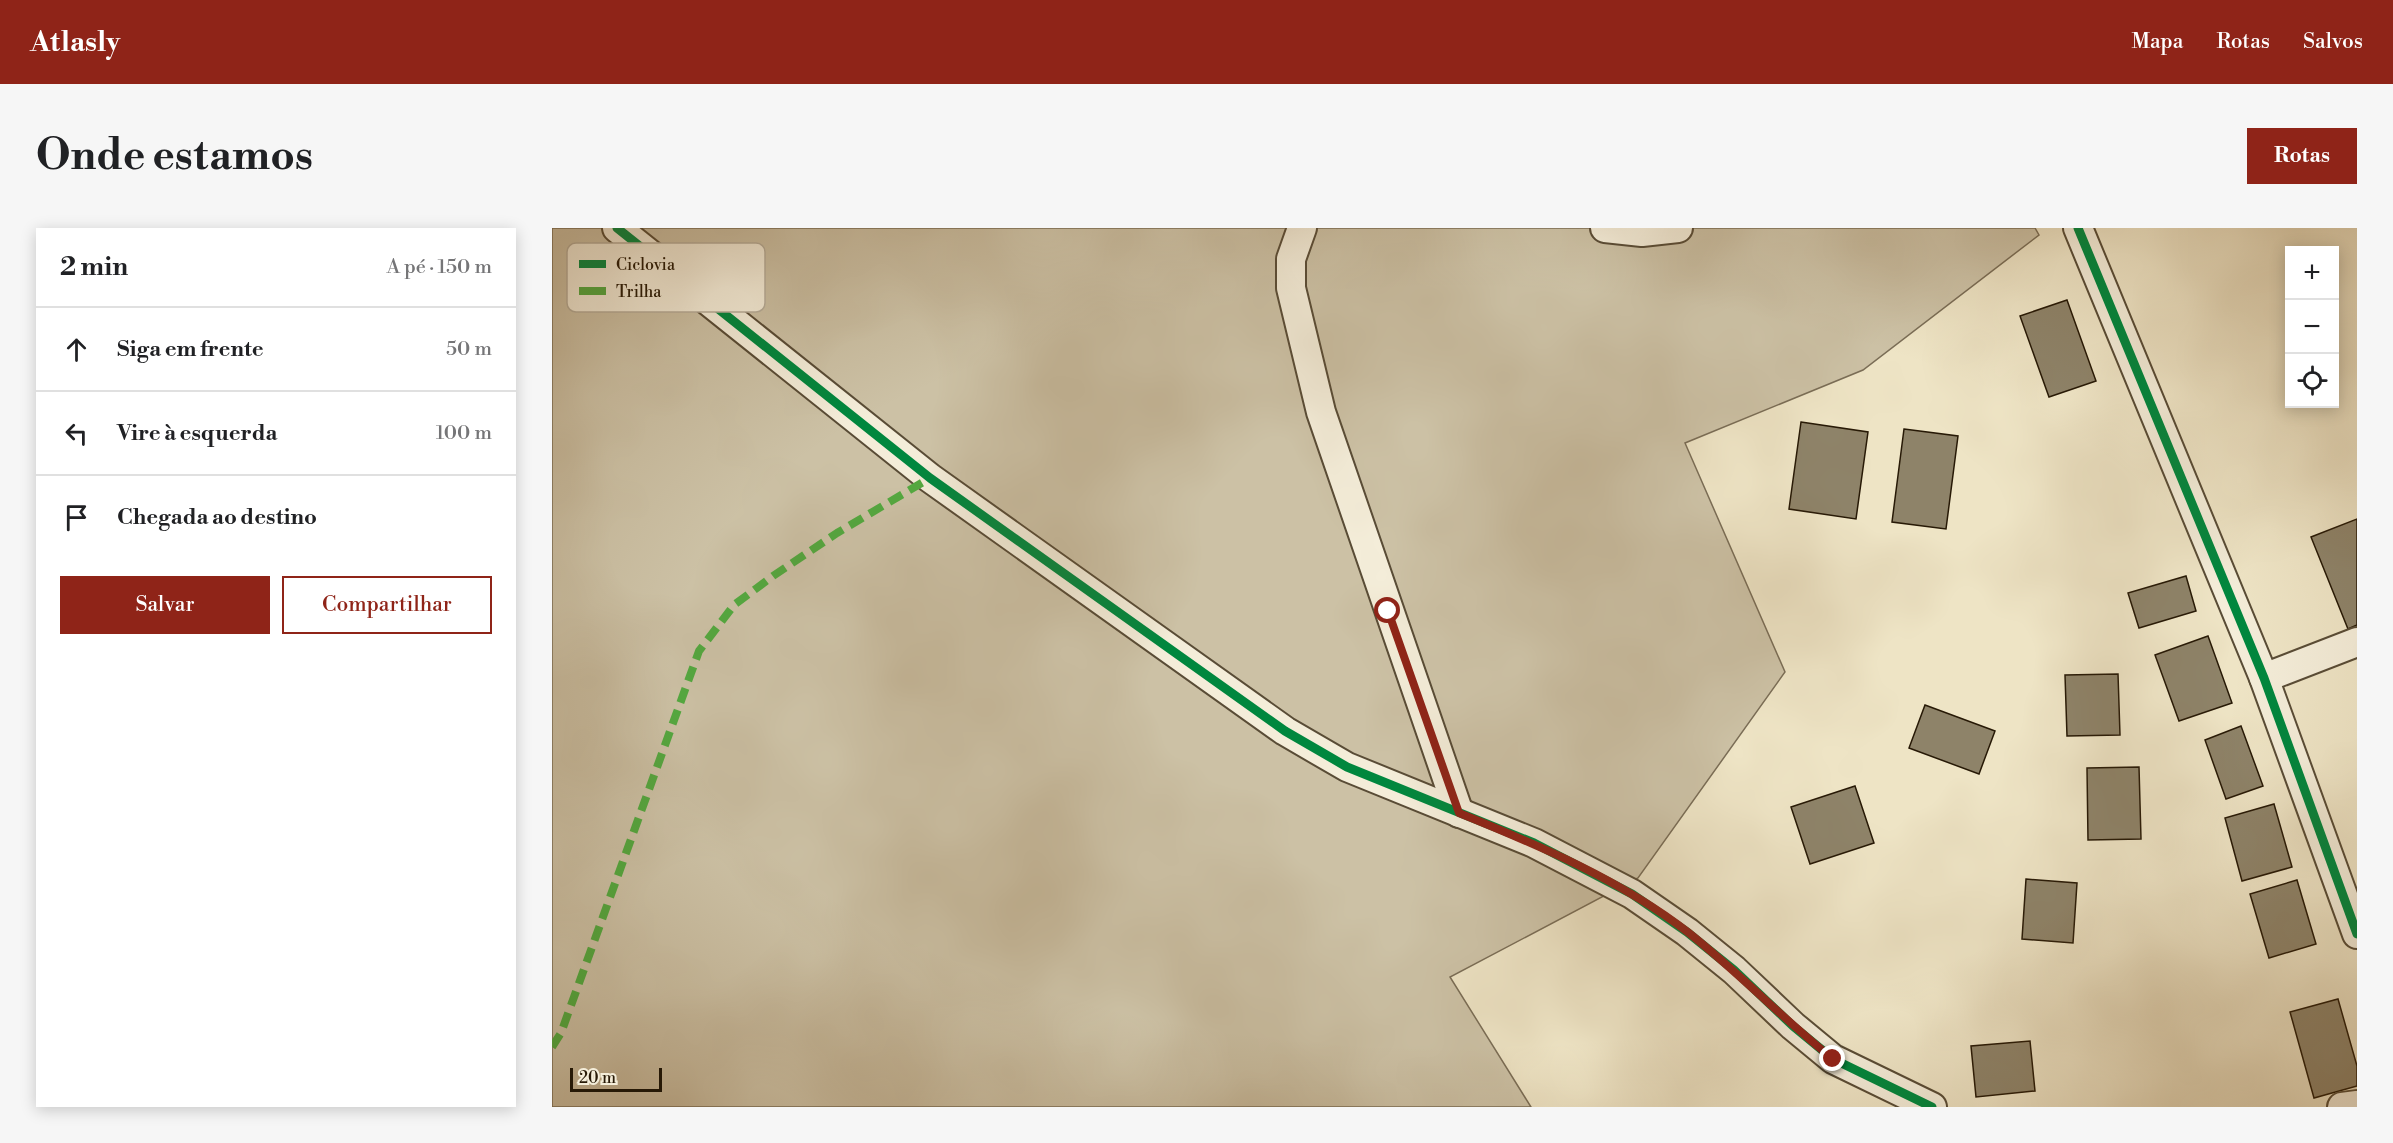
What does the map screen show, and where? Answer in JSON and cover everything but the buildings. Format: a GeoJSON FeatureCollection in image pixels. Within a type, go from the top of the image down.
{"type":"FeatureCollection","features":[{"type":"Feature","properties":{"kind":"street"},"geometry":{"type":"LineString","coordinates":[[617,228],[636,243]]}},
{"type":"Feature","properties":{"kind":"street"},"geometry":{"type":"LineString","coordinates":[[1302,228],[1291,259],[1291,288],[1321,412],[1459,813]]}},
{"type":"Feature","properties":{"kind":"street"},"geometry":{"type":"LineString","coordinates":[[1605,228],[1642,232],[1678,228]]}},
{"type":"Feature","properties":{"kind":"street"},"geometry":{"type":"LineString","coordinates":[[2078,228],[2265,678],[2357,933]]}},
{"type":"Feature","properties":{"kind":"street"},"geometry":{"type":"LineString","coordinates":[[722,312],[930,478],[1285,731],[1347,766],[1534,843],[1632,894],[1695,938],[1734,970],[1793,1026],[1833,1059],[1932,1107]]}},
{"type":"Feature","properties":{"kind":"street"},"geometry":{"type":"LineString","coordinates":[[2265,678],[2357,642]]}},
{"type":"Feature","properties":{"kind":"street"},"geometry":{"type":"LineString","coordinates":[[2342,1107],[2357,1106]]}},
{"type":"Feature","properties":{"kind":"shaded area"},"geometry":{"type":"Polygon","coordinates":[[[552,228],[2035,228],[2039,235],[1863,370],[1685,443],[1785,672],[1638,878],[1450,977],[1531,1107],[552,1107],[552,228]]]}},
{"type":"Feature","properties":{"kind":"marked path"},"geometry":{"type":"LineString","coordinates":[[552,1047],[561,1033],[699,651],[734,605],[837,533],[930,478]]}},
{"type":"Feature","properties":{"kind":"cycle path"},"geometry":{"type":"LineString","coordinates":[[617,228],[636,243]]}},
{"type":"Feature","properties":{"kind":"cycle path"},"geometry":{"type":"LineString","coordinates":[[2078,228],[2264,678],[2357,934]]}},
{"type":"Feature","properties":{"kind":"cycle path"},"geometry":{"type":"LineString","coordinates":[[722,312],[930,478],[1285,731],[1347,767],[1534,843],[1632,894],[1687,932],[1734,970],[1793,1026],[1833,1059],[1932,1107]]}},
{"type":"Feature","properties":{"kind":"route"},"geometry":{"type":"LineString","coordinates":[[1388,611],[1459,813],[1534,843],[1632,894],[1687,932],[1734,970],[1793,1026],[1833,1059]]}}]}
